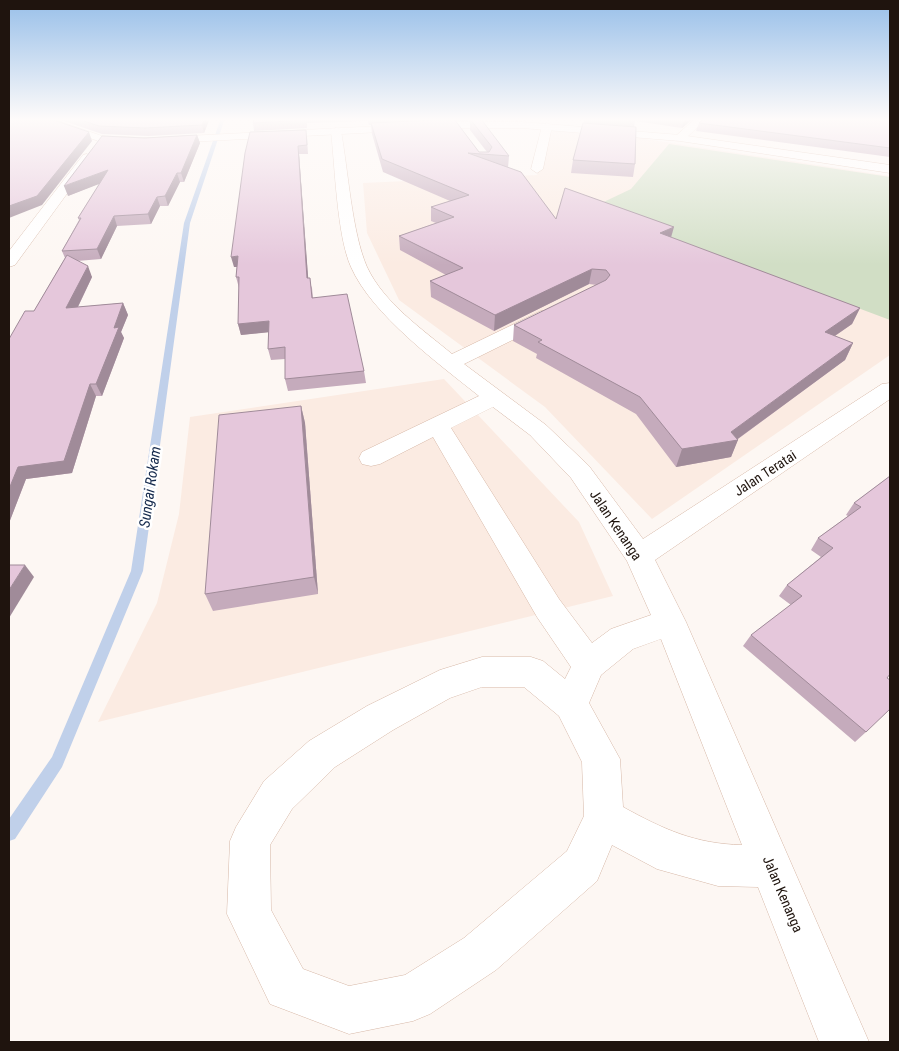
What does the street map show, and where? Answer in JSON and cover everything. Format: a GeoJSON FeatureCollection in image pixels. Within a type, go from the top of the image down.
{"type":"FeatureCollection","features":[{"type":"Feature","properties":{"kind":"street"},"geometry":{"type":"LineString","coordinates":[[9,262],[14,245],[78,167]]}},
{"type":"Feature","properties":{"kind":"street","name":"Jalan Kenanga"},"geometry":{"type":"LineString","coordinates":[[341,167],[350,232],[359,267],[386,307],[450,362],[538,430],[580,472],[639,556],[670,622],[844,1042]]}},
{"type":"Feature","properties":{"kind":"street"},"geometry":{"type":"LineString","coordinates":[[871,167],[890,170]]}},
{"type":"Feature","properties":{"kind":"street"},"geometry":{"type":"LineString","coordinates":[[450,362],[562,308]]}},
{"type":"Feature","properties":{"kind":"street","name":"Jalan Teratai"},"geometry":{"type":"LineString","coordinates":[[639,556],[890,389]]}},
{"type":"Feature","properties":{"kind":"street"},"geometry":{"type":"LineString","coordinates":[[371,458],[495,397]]}},
{"type":"Feature","properties":{"kind":"street"},"geometry":{"type":"LineString","coordinates":[[438,426],[548,608],[589,665]]}},
{"type":"Feature","properties":{"kind":"street"},"geometry":{"type":"LineString","coordinates":[[571,704],[589,665],[622,639],[670,622]]}},
{"type":"Feature","properties":{"kind":"street"},"geometry":{"type":"LineString","coordinates":[[482,672],[531,672],[571,704],[601,759],[604,818],[582,866],[480,954],[413,997],[349,1010],[287,987],[249,914],[250,840],[278,795],[322,754],[380,718],[440,686],[482,672]]}},
{"type":"Feature","properties":{"kind":"street"},"geometry":{"type":"LineString","coordinates":[[604,818],[657,848],[718,866],[771,866]]}},
{"type":"Feature","properties":{"kind":"shaded area"},"geometry":{"type":"Polygon","coordinates":[[[538,167],[831,167],[890,176],[890,355],[652,519],[545,407],[399,300],[367,233],[363,183],[537,175],[538,167]]]}},
{"type":"Feature","properties":{"kind":"shaded area"},"geometry":{"type":"Polygon","coordinates":[[[444,379],[579,522],[613,596],[98,722],[157,603],[179,514],[190,417],[444,379]]]}},
{"type":"Feature","properties":{"kind":"green space"},"geometry":{"type":"Polygon","coordinates":[[[650,167],[823,167],[890,177],[890,320],[591,208],[631,189],[650,167]]]}},
{"type":"Feature","properties":{"kind":"building"},"geometry":{"type":"Polygon","coordinates":[[[9,167],[61,167],[37,196],[9,206],[9,167]]]}},
{"type":"Feature","properties":{"kind":"building"},"geometry":{"type":"Polygon","coordinates":[[[78,167],[184,167],[181,173],[177,173],[165,196],[157,197],[148,214],[114,216],[97,249],[62,251],[81,218],[78,218],[108,170],[64,186],[78,167]]]}},
{"type":"Feature","properties":{"kind":"building"},"geometry":{"type":"Polygon","coordinates":[[[243,167],[299,167],[307,278],[310,278],[312,298],[347,294],[364,371],[285,379],[285,347],[268,349],[269,321],[238,324],[239,277],[236,277],[238,256],[231,257],[243,167]]]}},
{"type":"Feature","properties":{"kind":"building"},"geometry":{"type":"Polygon","coordinates":[[[401,167],[507,167],[521,172],[556,219],[565,188],[674,227],[660,233],[860,308],[825,332],[853,343],[731,432],[738,440],[682,449],[640,397],[538,342],[542,340],[514,325],[606,280],[610,275],[606,270],[592,269],[495,315],[430,281],[463,268],[399,236],[454,217],[431,207],[469,195],[401,167]]]}},
{"type":"Feature","properties":{"kind":"building"},"geometry":{"type":"Polygon","coordinates":[[[67,255],[88,266],[66,308],[123,303],[114,328],[119,327],[96,384],[90,384],[64,461],[18,467],[9,489],[9,339],[25,311],[34,311],[67,255]]]}},
{"type":"Feature","properties":{"kind":"building"},"geometry":{"type":"Polygon","coordinates":[[[301,406],[314,577],[205,594],[219,415],[301,406]]]}},
{"type":"Feature","properties":{"kind":"building"},"geometry":{"type":"Polygon","coordinates":[[[890,476],[890,674],[887,678],[890,680],[890,709],[866,732],[751,635],[802,596],[787,585],[833,548],[818,538],[861,507],[854,503],[890,476]]]}},
{"type":"Feature","properties":{"kind":"building"},"geometry":{"type":"Polygon","coordinates":[[[9,565],[25,565],[9,590],[9,565]]]}},
{"type":"Feature","properties":{"kind":"waterway","name":"Sungai Rokam"},"geometry":{"type":"LineString","coordinates":[[9,833],[57,762],[137,571],[187,223],[206,167]]}}]}
